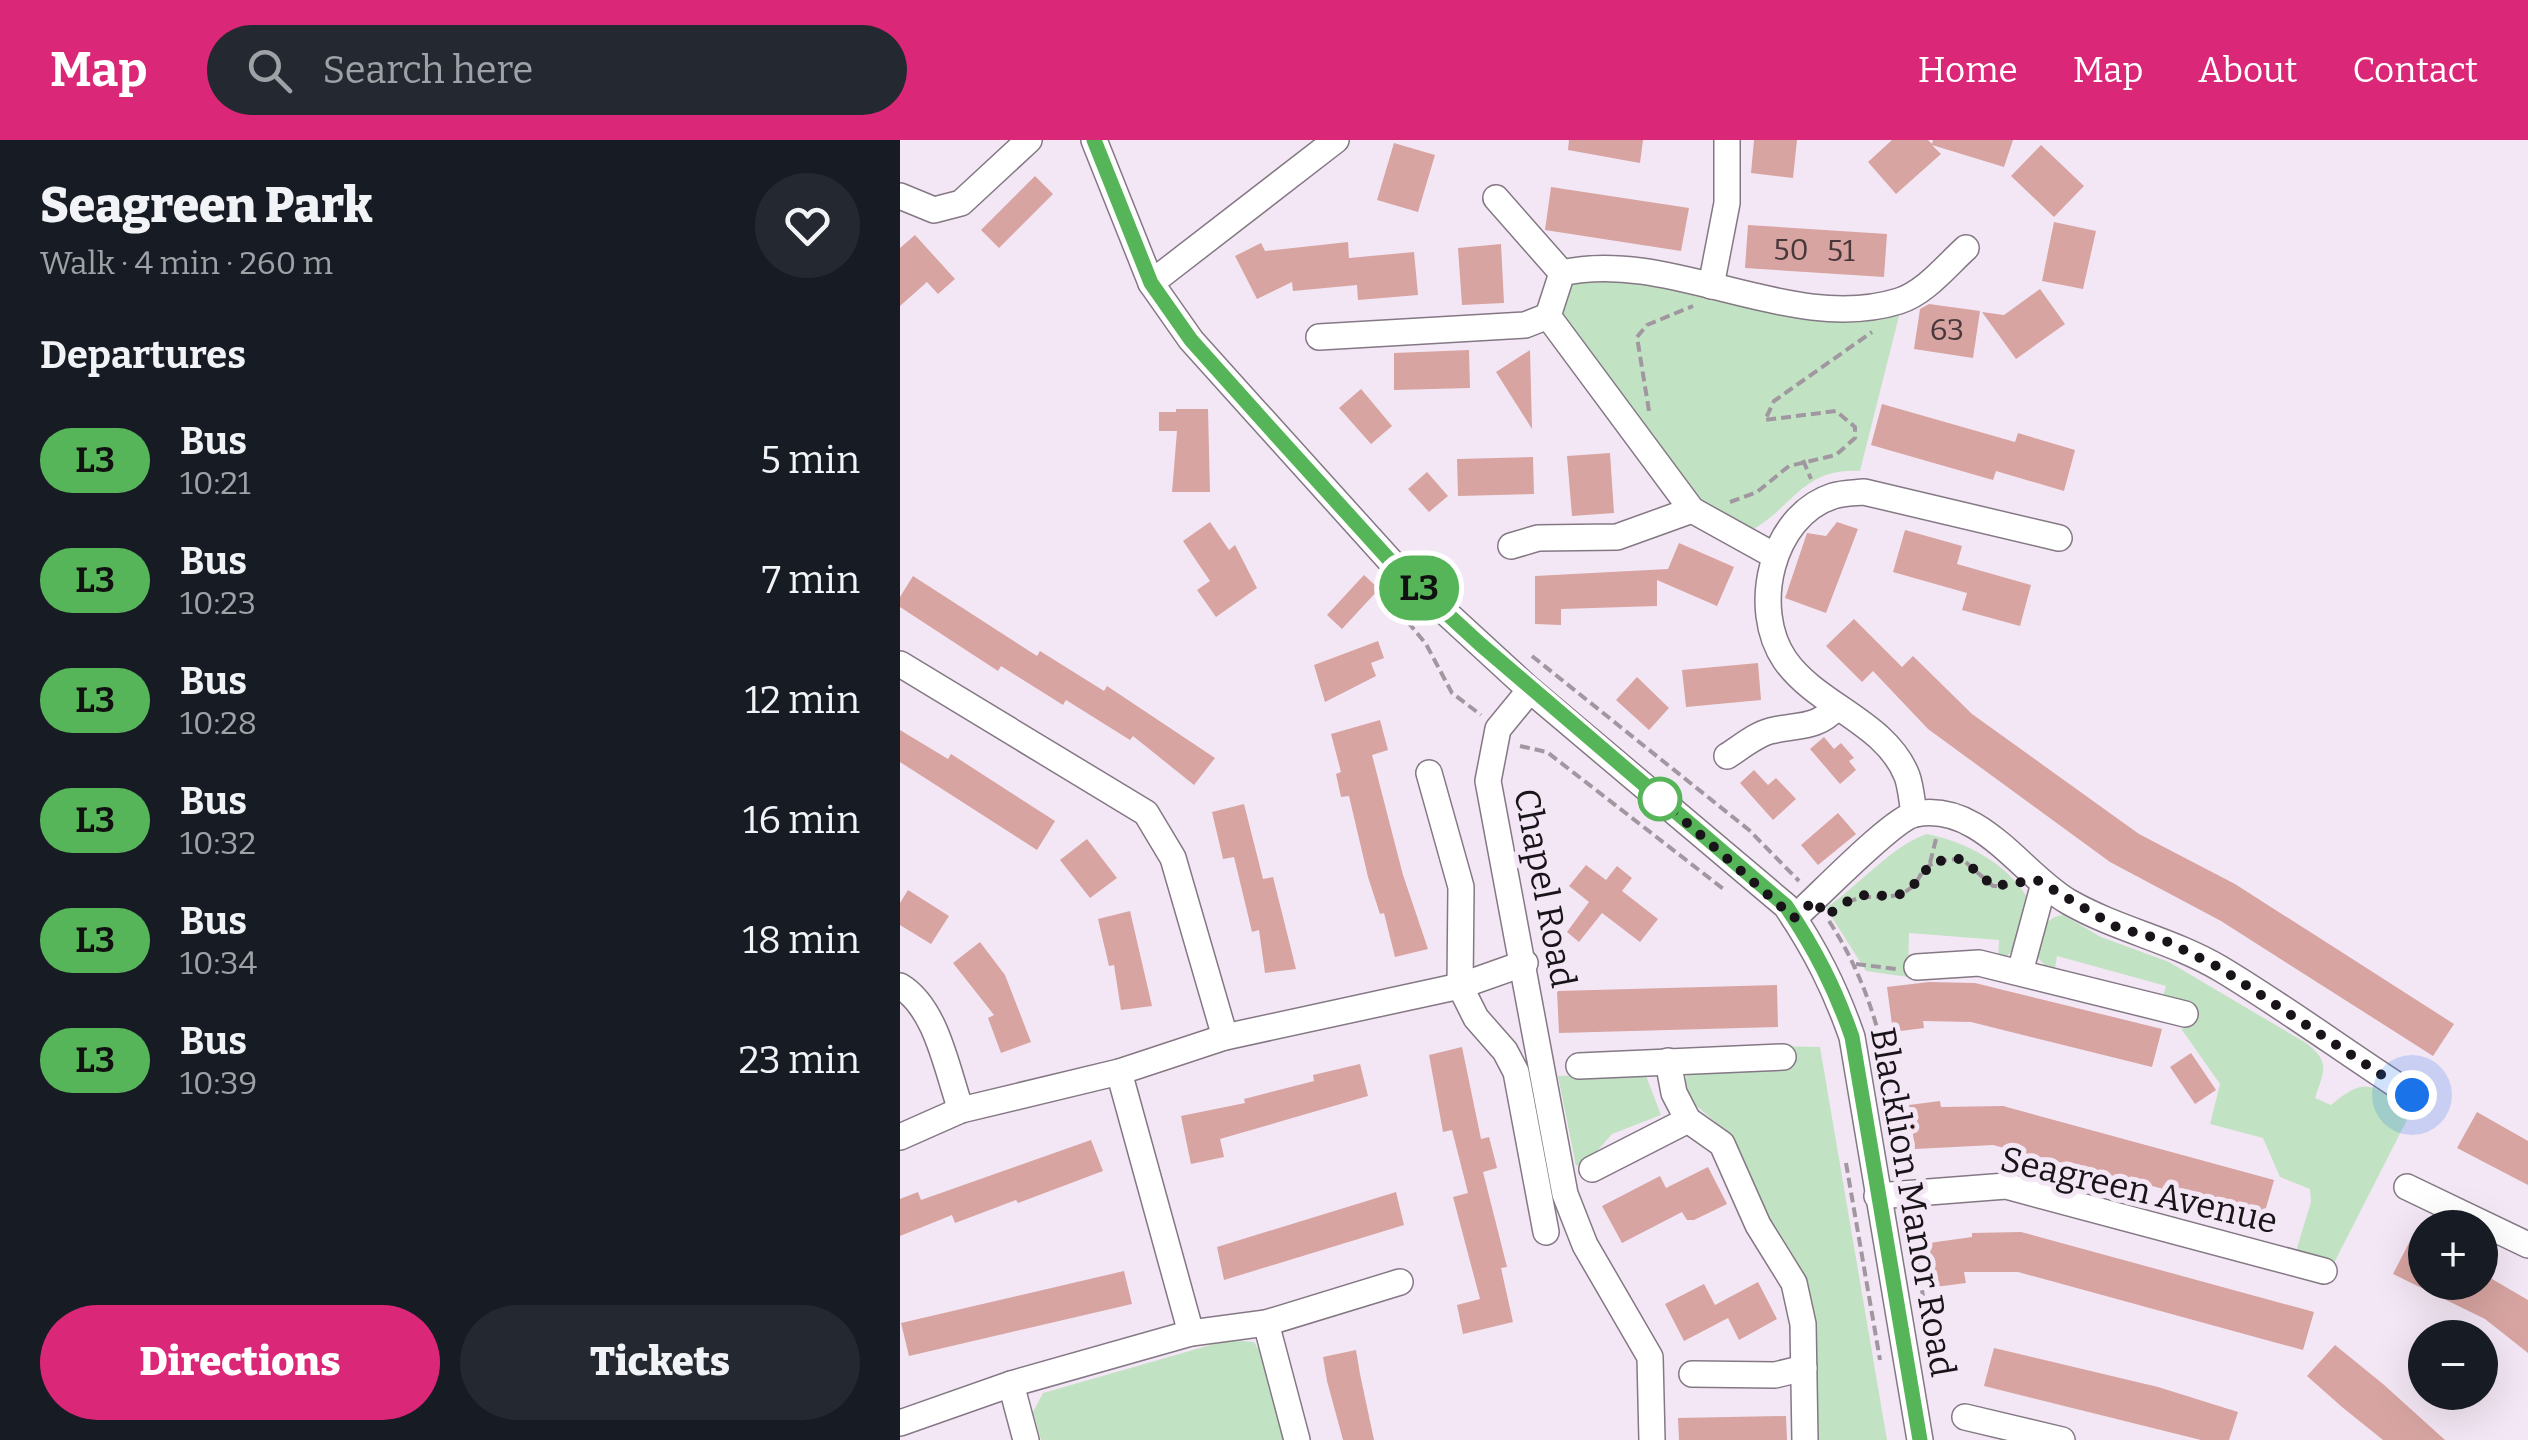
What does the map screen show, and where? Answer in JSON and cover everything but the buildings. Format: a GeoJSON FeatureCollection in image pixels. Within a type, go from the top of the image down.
{"type":"FeatureCollection","features":[{"type":"Feature","properties":{"kind":"street"},"geometry":{"type":"LineString","coordinates":[[900,196],[934,210],[961,203],[1029,140]]}},
{"type":"Feature","properties":{"kind":"street"},"geometry":{"type":"LineString","coordinates":[[1094,140],[1151,283],[1191,340],[1394,565],[1530,690]]}},
{"type":"Feature","properties":{"kind":"street"},"geometry":{"type":"LineString","coordinates":[[1151,283],[1336,140]]}},
{"type":"Feature","properties":{"kind":"street"},"geometry":{"type":"LineString","coordinates":[[1711,286],[1727,203],[1726,140]]}},
{"type":"Feature","properties":{"kind":"street"},"geometry":{"type":"LineString","coordinates":[[1496,198],[1562,273]]}},
{"type":"Feature","properties":{"kind":"street"},"geometry":{"type":"LineString","coordinates":[[1562,273],[1642,273],[1826,308],[1900,301],[1928,283],[1966,248]]}},
{"type":"Feature","properties":{"kind":"street"},"geometry":{"type":"LineString","coordinates":[[1548,316],[1562,273]]}},
{"type":"Feature","properties":{"kind":"street"},"geometry":{"type":"LineString","coordinates":[[1319,337],[1525,325],[1548,316]]}},
{"type":"Feature","properties":{"kind":"street"},"geometry":{"type":"LineString","coordinates":[[1548,316],[1587,364],[1645,452],[1692,510],[1774,556]]}},
{"type":"Feature","properties":{"kind":"street"},"geometry":{"type":"LineString","coordinates":[[1914,814],[1907,776],[1883,740],[1837,707],[1784,659],[1767,610],[1776,548],[1804,515],[1832,496],[1864,492],[2058,538]]}},
{"type":"Feature","properties":{"kind":"street"},"geometry":{"type":"LineString","coordinates":[[1511,546],[1538,538],[1618,537],[1692,510]]}},
{"type":"Feature","properties":{"kind":"street"},"geometry":{"type":"LineString","coordinates":[[900,664],[1146,812],[1173,858],[1225,1037]]}},
{"type":"Feature","properties":{"kind":"street","name":"Chapel Road"},"geometry":{"type":"LineString","coordinates":[[1530,690],[1498,729],[1488,781],[1525,963],[1564,1194],[1585,1245],[1650,1357],[1652,1440]]}},
{"type":"Feature","properties":{"kind":"street","name":"Blacklion Manor Road"},"geometry":{"type":"LineString","coordinates":[[1530,690],[1786,906],[1833,981],[1852,1037],[1920,1440]]}},
{"type":"Feature","properties":{"kind":"street"},"geometry":{"type":"LineString","coordinates":[[1727,756],[1768,732],[1806,728],[1825,720],[1837,707]]}},
{"type":"Feature","properties":{"kind":"street"},"geometry":{"type":"LineString","coordinates":[[1429,773],[1461,887],[1460,986],[1476,1018],[1505,1051],[1516,1072],[1546,1232]]}},
{"type":"Feature","properties":{"kind":"street"},"geometry":{"type":"LineString","coordinates":[[1794,918],[1820,908],[1914,814],[1943,816],[1982,830],[2020,860],[2040,884],[2118,928],[2164,940],[2220,968],[2412,1095]]}},
{"type":"Feature","properties":{"kind":"street"},"geometry":{"type":"LineString","coordinates":[[2020,972],[2040,884]]}},
{"type":"Feature","properties":{"kind":"street"},"geometry":{"type":"LineString","coordinates":[[900,1137],[961,1110],[1120,1072],[1225,1037],[1460,986],[1525,963]]}},
{"type":"Feature","properties":{"kind":"street"},"geometry":{"type":"LineString","coordinates":[[1917,966],[1980,963],[2185,1014]]}},
{"type":"Feature","properties":{"kind":"street"},"geometry":{"type":"LineString","coordinates":[[900,986],[912,994],[932,1026],[961,1110]]}},
{"type":"Feature","properties":{"kind":"street"},"geometry":{"type":"LineString","coordinates":[[1579,1066],[1783,1057]]}},
{"type":"Feature","properties":{"kind":"street"},"geometry":{"type":"LineString","coordinates":[[1668,1061],[1674,1094],[1688,1120],[1722,1144],[1758,1225],[1794,1283],[1804,1324],[1805,1440]]}},
{"type":"Feature","properties":{"kind":"street"},"geometry":{"type":"LineString","coordinates":[[1120,1072],[1191,1332]]}},
{"type":"Feature","properties":{"kind":"street"},"geometry":{"type":"LineString","coordinates":[[1592,1169],[1688,1120]]}},
{"type":"Feature","properties":{"kind":"street","name":"Seagreen Avenue"},"geometry":{"type":"LineString","coordinates":[[1877,1196],[2006,1186],[2324,1272]]}},
{"type":"Feature","properties":{"kind":"street"},"geometry":{"type":"LineString","coordinates":[[2407,1186],[2528,1245]]}},
{"type":"Feature","properties":{"kind":"street"},"geometry":{"type":"LineString","coordinates":[[900,1423],[1012,1384],[1191,1332],[1266,1323],[1400,1282]]}},
{"type":"Feature","properties":{"kind":"street"},"geometry":{"type":"LineString","coordinates":[[1266,1323],[1297,1440]]}},
{"type":"Feature","properties":{"kind":"street"},"geometry":{"type":"LineString","coordinates":[[1692,1374],[1775,1374],[1804,1368]]}},
{"type":"Feature","properties":{"kind":"street"},"geometry":{"type":"LineString","coordinates":[[1012,1384],[1026,1440]]}},
{"type":"Feature","properties":{"kind":"street"},"geometry":{"type":"LineString","coordinates":[[1965,1417],[2062,1440]]}},
{"type":"Feature","properties":{"kind":"path"},"geometry":{"type":"LineString","coordinates":[[1645,452],[1654,438],[1636,338],[1647,325],[1706,302],[1711,286]]}},
{"type":"Feature","properties":{"kind":"path"},"geometry":{"type":"LineString","coordinates":[[1692,510],[1740,500],[1789,466],[1836,455],[1848,447],[1855,438],[1855,427],[1836,411],[1765,420],[1774,401],[1852,343],[1880,329]]}},
{"type":"Feature","properties":{"kind":"path"},"geometry":{"type":"LineString","coordinates":[[1368,574],[1426,644],[1452,693],[1525,750],[1546,752],[1726,890]]}},
{"type":"Feature","properties":{"kind":"path"},"geometry":{"type":"LineString","coordinates":[[1526,650],[1750,830],[1820,908],[1856,964],[1884,1041],[1926,1320]]}},
{"type":"Feature","properties":{"kind":"path"},"geometry":{"type":"LineString","coordinates":[[1820,908],[1859,896],[1897,896],[1909,890],[1916,876],[1940,859],[1962,859],[1993,886],[2040,884]]}},
{"type":"Feature","properties":{"kind":"path"},"geometry":{"type":"LineString","coordinates":[[1856,964],[1901,970],[1917,966]]}},
{"type":"Feature","properties":{"kind":"path"},"geometry":{"type":"LineString","coordinates":[[1847,1158],[1880,1366]]}},
{"type":"Feature","properties":{"kind":"green space"},"geometry":{"type":"Polygon","coordinates":[[[1570,278],[1647,284],[1755,308],[1902,304],[1860,471],[1825,475],[1812,482],[1752,530],[1702,507],[1555,311],[1570,278]]]}},
{"type":"Feature","properties":{"kind":"green space"},"geometry":{"type":"Polygon","coordinates":[[[1927,834],[1983,855],[2018,885],[2027,897],[2017,943],[1998,962],[1999,940],[1909,933],[1908,977],[1866,971],[1826,908],[1889,856],[1927,834]]]}},
{"type":"Feature","properties":{"kind":"green space"},"geometry":{"type":"Polygon","coordinates":[[[2063,915],[2101,937],[2169,962],[2306,1043],[2319,1056],[2323,1068],[2315,1098],[2331,1105],[2354,1089],[2371,1087],[2411,1112],[2334,1263],[2301,1254],[2297,1248],[2311,1202],[2310,1189],[2280,1177],[2263,1138],[2210,1124],[2220,1084],[2182,1030],[2186,1009],[2161,1003],[2166,986],[2057,956],[2054,975],[2037,957],[2046,924],[2063,915]]]}},
{"type":"Feature","properties":{"kind":"green space"},"geometry":{"type":"Polygon","coordinates":[[[1778,1046],[1820,1047],[1887,1440],[1815,1440],[1779,1240],[1728,1133],[1692,1102],[1685,1088],[1687,1071],[1778,1046]]]}},
{"type":"Feature","properties":{"kind":"green space"},"geometry":{"type":"Polygon","coordinates":[[[1645,1073],[1661,1115],[1612,1134],[1590,1159],[1576,1166],[1558,1076],[1645,1073]]]}},
{"type":"Feature","properties":{"kind":"green space"},"geometry":{"type":"Polygon","coordinates":[[[1228,1340],[1254,1342],[1268,1365],[1288,1440],[1041,1440],[1033,1412],[1043,1393],[1228,1340]]]}},
{"type":"Feature","properties":{"kind":"bus line","name":"L3"},"geometry":{"type":"LineString","coordinates":[[1094,140],[1151,283],[1191,340],[1394,565],[1530,690],[1786,906],[1814,946],[1833,981],[1852,1037],[1920,1440]]}},
{"type":"Feature","properties":{"kind":"route"},"geometry":{"type":"LineString","coordinates":[[1660,799],[1786,906],[1794,918],[1815,900],[1826,916],[1859,896],[1897,896],[1909,890],[1930,862],[1940,859],[1962,859],[1975,866],[1982,879],[1993,886],[2037,880],[2118,928],[2164,940],[2220,968],[2412,1095]]}}]}
